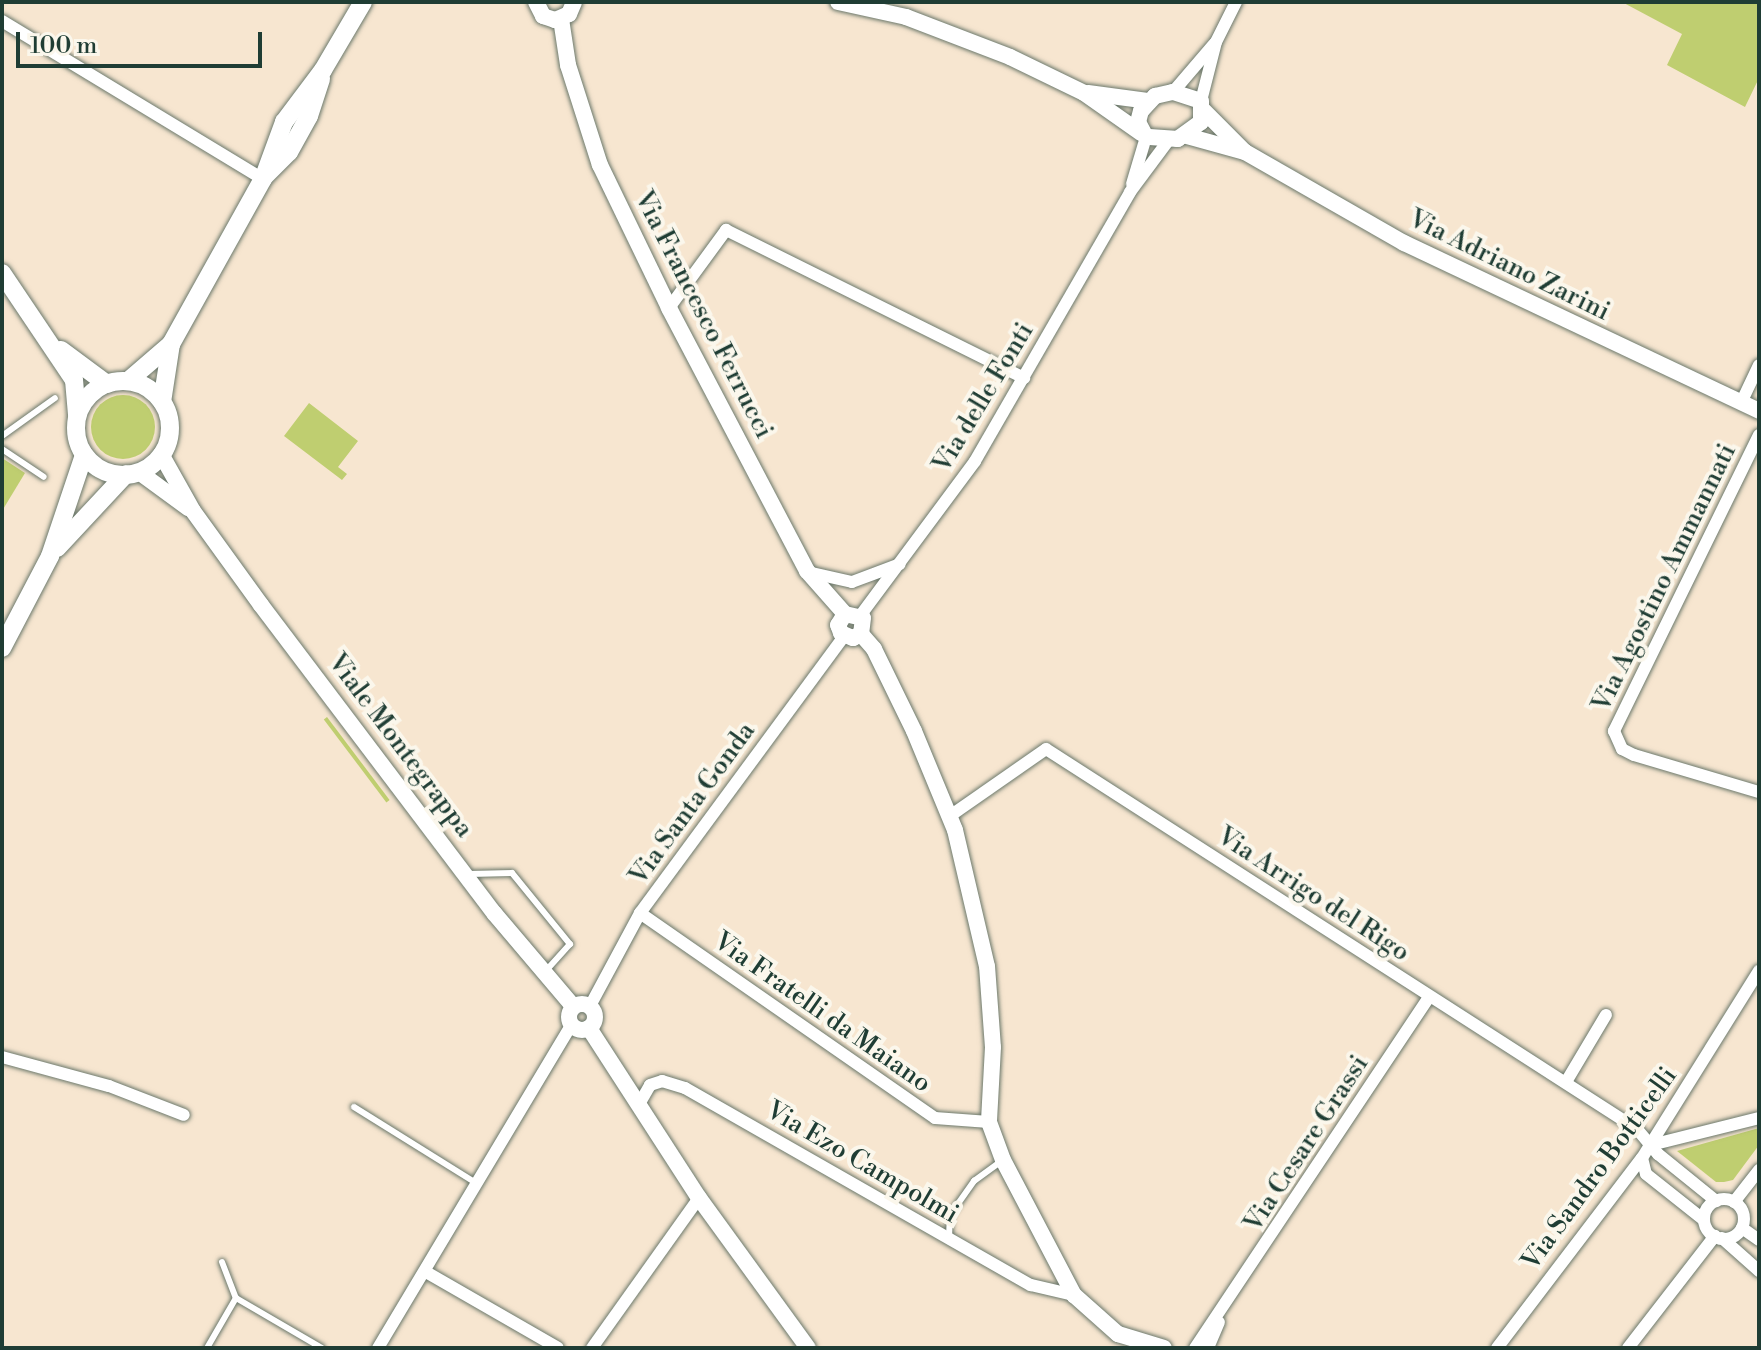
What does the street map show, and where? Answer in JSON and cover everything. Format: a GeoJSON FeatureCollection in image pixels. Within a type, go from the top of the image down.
{"type":"FeatureCollection","features":[{"type":"Feature","properties":{"kind":"main road"},"geometry":{"type":"LineString","coordinates":[[77,416],[83,402],[107,384],[128,381],[171,344],[263,179],[289,152],[309,116],[323,70],[363,6]]}},
{"type":"Feature","properties":{"kind":"main road"},"geometry":{"type":"LineString","coordinates":[[2,273],[55,345],[74,380],[76,431],[84,455],[100,469],[133,473]]}},
{"type":"Feature","properties":{"kind":"main road"},"geometry":{"type":"LineString","coordinates":[[50,556],[133,473],[161,454],[170,428],[162,402],[171,344]]}},
{"type":"Feature","properties":{"kind":"main road"},"geometry":{"type":"LineString","coordinates":[[55,345],[107,384]]}},
{"type":"Feature","properties":{"kind":"main road"},"geometry":{"type":"LineString","coordinates":[[128,381],[162,402]]}},
{"type":"Feature","properties":{"kind":"main road"},"geometry":{"type":"LineString","coordinates":[[2,648],[50,556],[84,455]]}},
{"type":"Feature","properties":{"kind":"street"},"geometry":{"type":"LineString","coordinates":[[536,2],[543,16],[561,19],[574,2]]}},
{"type":"Feature","properties":{"kind":"street"},"geometry":{"type":"LineString","coordinates":[[838,2],[906,17],[1084,93],[1143,135],[1168,141],[1187,136],[1245,152]]}},
{"type":"Feature","properties":{"kind":"street"},"geometry":{"type":"LineString","coordinates":[[1084,93],[1149,101],[1173,92],[1216,42],[1236,2]]}},
{"type":"Feature","properties":{"kind":"street","name":"Via Francesco Ferrucci"},"geometry":{"type":"LineString","coordinates":[[561,19],[568,65],[600,165],[669,308],[807,571],[852,615]]}},
{"type":"Feature","properties":{"kind":"street"},"geometry":{"type":"LineString","coordinates":[[2,21],[263,179]]}},
{"type":"Feature","properties":{"kind":"street"},"geometry":{"type":"LineString","coordinates":[[1187,136],[1202,106],[1216,42]]}},
{"type":"Feature","properties":{"kind":"street"},"geometry":{"type":"LineString","coordinates":[[1173,92],[1202,106],[1245,152]]}},
{"type":"Feature","properties":{"kind":"street"},"geometry":{"type":"LineString","coordinates":[[1143,135],[1138,122],[1149,101]]}},
{"type":"Feature","properties":{"kind":"street","name":"Via delle Fonti"},"geometry":{"type":"LineString","coordinates":[[1130,192],[1143,135]]}},
{"type":"Feature","properties":{"kind":"street","name":"Via delle Fonti"},"geometry":{"type":"LineString","coordinates":[[852,615],[903,562],[975,461],[1130,192],[1168,141]]}},
{"type":"Feature","properties":{"kind":"street","name":"Via Adriano Zarini"},"geometry":{"type":"LineString","coordinates":[[1245,152],[1404,243],[1759,411]]}},
{"type":"Feature","properties":{"kind":"street"},"geometry":{"type":"LineString","coordinates":[[669,308],[726,230],[1024,378]]}},
{"type":"Feature","properties":{"kind":"street"},"geometry":{"type":"LineString","coordinates":[[1741,403],[1759,365]]}},
{"type":"Feature","properties":{"kind":"street","name":"Via Agostino Ammannati"},"geometry":{"type":"LineString","coordinates":[[1759,435],[1617,717],[1616,740],[1634,755],[1759,792]]}},
{"type":"Feature","properties":{"kind":"street"},"geometry":{"type":"LineString","coordinates":[[161,454],[193,511]]}},
{"type":"Feature","properties":{"kind":"street"},"geometry":{"type":"LineString","coordinates":[[133,473],[193,511]]}},
{"type":"Feature","properties":{"kind":"street","name":"Viale Montegrappa"},"geometry":{"type":"LineString","coordinates":[[193,511],[464,874],[545,972],[582,1006]]}},
{"type":"Feature","properties":{"kind":"street"},"geometry":{"type":"LineString","coordinates":[[807,571],[852,582],[903,562]]}},
{"type":"Feature","properties":{"kind":"street"},"geometry":{"type":"LineString","coordinates":[[852,615],[853,635]]}},
{"type":"Feature","properties":{"kind":"street"},"geometry":{"type":"LineString","coordinates":[[852,615],[838,625],[874,649],[914,731],[950,816],[987,966],[993,1047],[989,1122],[1003,1160],[1074,1295],[1118,1334],[1164,1348]]}},
{"type":"Feature","properties":{"kind":"street","name":"Via Santa Gonda"},"geometry":{"type":"LineString","coordinates":[[582,1006],[640,913],[853,635]]}},
{"type":"Feature","properties":{"kind":"street","name":"Via Arrigo del Rigo"},"geometry":{"type":"LineString","coordinates":[[950,816],[1046,749],[1637,1129],[1716,1201]]}},
{"type":"Feature","properties":{"kind":"street","name":"Via Fratelli da Maiano"},"geometry":{"type":"LineString","coordinates":[[640,913],[935,1118],[989,1122]]}},
{"type":"Feature","properties":{"kind":"street","name":"Via Sandro Botticelli"},"geometry":{"type":"LineString","coordinates":[[1497,1348],[1642,1158],[1759,971]]}},
{"type":"Feature","properties":{"kind":"street","name":"Via Cesare Grassi"},"geometry":{"type":"LineString","coordinates":[[1195,1348],[1221,1315],[1429,997]]}},
{"type":"Feature","properties":{"kind":"street"},"geometry":{"type":"LineString","coordinates":[[378,1348],[582,1006],[595,1017],[589,1028]]}},
{"type":"Feature","properties":{"kind":"street"},"geometry":{"type":"LineString","coordinates":[[1566,1082],[1606,1015]]}},
{"type":"Feature","properties":{"kind":"street"},"geometry":{"type":"LineString","coordinates":[[571,1025],[589,1028],[699,1198],[808,1348]]}},
{"type":"Feature","properties":{"kind":"street"},"geometry":{"type":"LineString","coordinates":[[2,1057],[109,1086],[184,1115]]}},
{"type":"Feature","properties":{"kind":"street","name":"Via Ezo Campolmi"},"geometry":{"type":"LineString","coordinates":[[638,1106],[650,1085],[662,1081],[685,1088],[1031,1285],[1074,1295]]}},
{"type":"Feature","properties":{"kind":"street"},"geometry":{"type":"LineString","coordinates":[[1651,1145],[1759,1118]]}},
{"type":"Feature","properties":{"kind":"street"},"geometry":{"type":"LineString","coordinates":[[1642,1158],[1646,1174],[1704,1220],[1718,1237],[1759,1271]]}},
{"type":"Feature","properties":{"kind":"street"},"geometry":{"type":"LineString","coordinates":[[1734,1202],[1759,1170]]}},
{"type":"Feature","properties":{"kind":"street"},"geometry":{"type":"LineString","coordinates":[[592,1348],[699,1198]]}},
{"type":"Feature","properties":{"kind":"street"},"geometry":{"type":"LineString","coordinates":[[1704,1220],[1716,1201],[1734,1202]]}},
{"type":"Feature","properties":{"kind":"street"},"geometry":{"type":"LineString","coordinates":[[1734,1202],[1744,1216],[1742,1228]]}},
{"type":"Feature","properties":{"kind":"street"},"geometry":{"type":"LineString","coordinates":[[1628,1348],[1718,1237],[1742,1228]]}},
{"type":"Feature","properties":{"kind":"street"},"geometry":{"type":"LineString","coordinates":[[1742,1228],[1759,1240]]}},
{"type":"Feature","properties":{"kind":"street"},"geometry":{"type":"LineString","coordinates":[[426,1272],[558,1348]]}},
{"type":"Feature","properties":{"kind":"street","name":"Via Cesare Grassi"},"geometry":{"type":"LineString","coordinates":[[1208,1348],[1221,1315]]}},
{"type":"Feature","properties":{"kind":"lane"},"geometry":{"type":"LineString","coordinates":[[2,436],[55,398]]}},
{"type":"Feature","properties":{"kind":"lane"},"geometry":{"type":"LineString","coordinates":[[2,449],[44,477]]}},
{"type":"Feature","properties":{"kind":"lane"},"geometry":{"type":"LineString","coordinates":[[464,874],[512,873],[570,944],[545,972]]}},
{"type":"Feature","properties":{"kind":"lane"},"geometry":{"type":"LineString","coordinates":[[354,1107],[476,1183]]}},
{"type":"Feature","properties":{"kind":"lane"},"geometry":{"type":"LineString","coordinates":[[949,1239],[950,1215],[974,1181],[1003,1160]]}},
{"type":"Feature","properties":{"kind":"lane"},"geometry":{"type":"LineString","coordinates":[[222,1262],[236,1298],[322,1348]]}},
{"type":"Feature","properties":{"kind":"lane"},"geometry":{"type":"LineString","coordinates":[[207,1348],[236,1298]]}},
{"type":"Feature","properties":{"kind":"lane"},"geometry":{"type":"LineString","coordinates":[[1118,1334],[1136,1348]]}},
{"type":"Feature","properties":{"kind":"green space"},"geometry":{"type":"Polygon","coordinates":[[[1622,2],[1759,2],[1759,78],[1745,107],[1667,65],[1682,34],[1622,2]]]}},
{"type":"Feature","properties":{"kind":"green space"},"geometry":{"type":"Polygon","coordinates":[[[123,395],[135,397],[146,404],[153,415],[153,439],[146,450],[135,457],[123,459],[111,457],[100,450],[93,439],[91,427],[93,415],[100,404],[111,397],[123,395]]]}},
{"type":"Feature","properties":{"kind":"green space"},"geometry":{"type":"Polygon","coordinates":[[[309,403],[358,441],[338,467],[347,474],[342,480],[284,436],[309,403]]]}},
{"type":"Feature","properties":{"kind":"green space"},"geometry":{"type":"Polygon","coordinates":[[[2,458],[25,473],[2,511],[2,458]]]}},
{"type":"Feature","properties":{"kind":"green space"},"geometry":{"type":"Polygon","coordinates":[[[327,717],[390,800],[386,802],[324,719],[327,717]]]}},
{"type":"Feature","properties":{"kind":"green space"},"geometry":{"type":"Polygon","coordinates":[[[1759,1128],[1759,1145],[1733,1180],[1716,1182],[1677,1151],[1759,1128]]]}}]}
